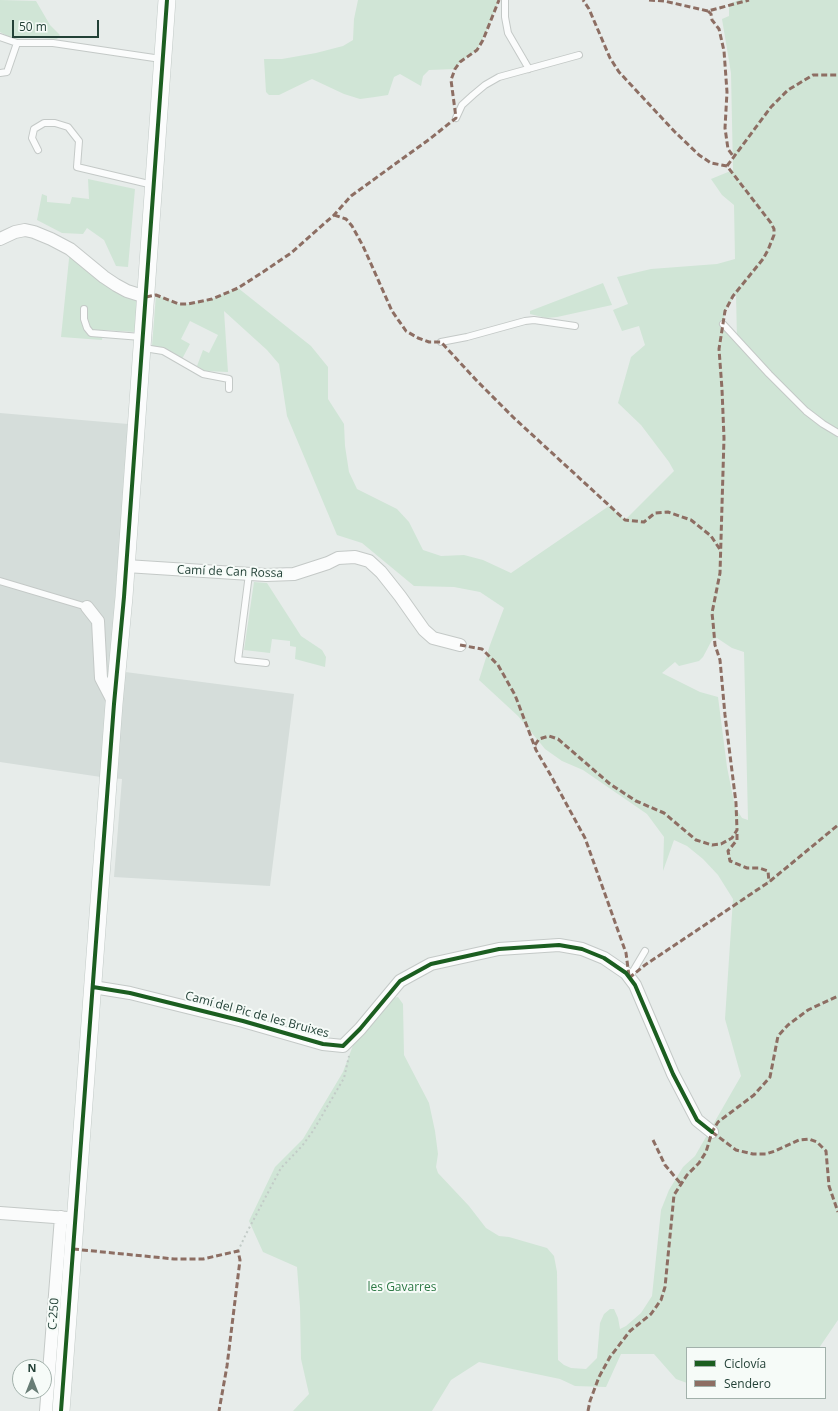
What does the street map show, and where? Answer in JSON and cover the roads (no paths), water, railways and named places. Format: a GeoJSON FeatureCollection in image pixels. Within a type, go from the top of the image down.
{"type":"FeatureCollection","features":[{"type":"Feature","properties":{"kind":"main road","name":"C-250"},"geometry":{"type":"LineString","coordinates":[[61,1411],[68,1218],[92,987],[126,566],[167,0]]}},
{"type":"Feature","properties":{"kind":"street"},"geometry":{"type":"LineString","coordinates":[[0,239],[15,232],[25,230],[34,232],[70,249],[116,285],[127,291],[146,297]]}},
{"type":"Feature","properties":{"kind":"street","name":"Camí de Can Rossa"},"geometry":{"type":"LineString","coordinates":[[126,566],[249,574],[294,574],[328,563],[338,558],[355,557],[369,561],[382,572],[424,630],[433,638],[460,645]]}},
{"type":"Feature","properties":{"kind":"street"},"geometry":{"type":"LineString","coordinates":[[87,607],[98,621],[101,678],[114,704]]}},
{"type":"Feature","properties":{"kind":"street","name":"Camí del Pic de les Bruixes"},"geometry":{"type":"LineString","coordinates":[[92,987],[130,993],[243,1020],[323,1044],[343,1046],[360,1029],[400,981],[431,964],[499,949],[559,945],[571,946],[604,958],[626,973],[635,985],[673,1074],[693,1113],[697,1120],[712,1132]]}},
{"type":"Feature","properties":{"kind":"street"},"geometry":{"type":"LineString","coordinates":[[0,1213],[68,1218]]}},
{"type":"Feature","properties":{"kind":"street","name":"C-250"},"geometry":{"type":"LineString","coordinates":[[46,1411],[68,1218]]}},
{"type":"Feature","properties":{"kind":"lane"},"geometry":{"type":"LineString","coordinates":[[505,0],[505,17],[508,33],[529,69]]}},
{"type":"Feature","properties":{"kind":"lane"},"geometry":{"type":"LineString","coordinates":[[0,37],[17,43],[53,43],[163,59]]}},
{"type":"Feature","properties":{"kind":"lane"},"geometry":{"type":"LineString","coordinates":[[0,73],[7,72],[17,43]]}},
{"type":"Feature","properties":{"kind":"lane"},"geometry":{"type":"LineString","coordinates":[[456,118],[462,106],[485,85],[499,77],[579,55]]}},
{"type":"Feature","properties":{"kind":"lane"},"geometry":{"type":"LineString","coordinates":[[38,150],[32,138],[34,129],[44,123],[55,123],[68,127],[79,141],[77,167],[154,186]]}},
{"type":"Feature","properties":{"kind":"lane"},"geometry":{"type":"LineString","coordinates":[[84,309],[84,319],[87,328],[91,333],[142,343],[163,351],[203,374],[229,379],[229,389]]}},
{"type":"Feature","properties":{"kind":"lane"},"geometry":{"type":"LineString","coordinates":[[442,342],[459,339],[525,320],[575,326]]}},
{"type":"Feature","properties":{"kind":"lane"},"geometry":{"type":"LineString","coordinates":[[723,324],[768,374],[806,411],[838,433]]}},
{"type":"Feature","properties":{"kind":"lane"},"geometry":{"type":"LineString","coordinates":[[249,574],[238,660],[266,663]]}},
{"type":"Feature","properties":{"kind":"lane"},"geometry":{"type":"LineString","coordinates":[[0,581],[87,607]]}},
{"type":"Feature","properties":{"kind":"lane"},"geometry":{"type":"LineString","coordinates":[[629,978],[645,951]]}},
{"type":"Feature","properties":{"kind":"park label","name":"les Gavarres"},"geometry":{"type":"Point","coordinates":[402,1288]}}]}
